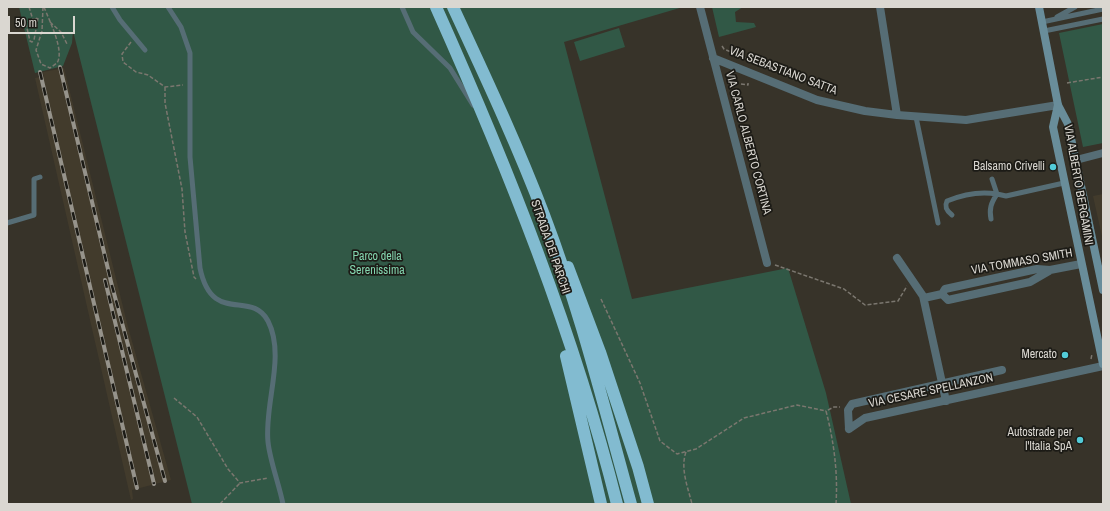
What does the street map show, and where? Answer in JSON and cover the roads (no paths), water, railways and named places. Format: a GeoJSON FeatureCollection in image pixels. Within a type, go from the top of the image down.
{"type":"FeatureCollection","features":[{"type":"Feature","properties":{"kind":"highway","name":"STRADA DEI PARCHI"},"geometry":{"type":"LineString","coordinates":[[436,7],[494,138],[525,216],[581,378],[617,504]]}},
{"type":"Feature","properties":{"kind":"highway","name":"STRADA DEI PARCHI"},"geometry":{"type":"LineString","coordinates":[[453,7],[500,110],[544,216],[591,355],[631,504]]}},
{"type":"Feature","properties":{"kind":"highway"},"geometry":{"type":"LineString","coordinates":[[544,216],[574,280],[636,460],[648,504]]}},
{"type":"Feature","properties":{"kind":"highway"},"geometry":{"type":"LineString","coordinates":[[550,291],[601,504]]}},
{"type":"Feature","properties":{"kind":"street","name":"VIA CARLO ALBERTO CORTINA"},"geometry":{"type":"LineString","coordinates":[[700,7],[767,263]]}},
{"type":"Feature","properties":{"kind":"street"},"geometry":{"type":"LineString","coordinates":[[880,7],[897,115]]}},
{"type":"Feature","properties":{"kind":"street"},"geometry":{"type":"LineString","coordinates":[[1039,7],[1058,105]]}},
{"type":"Feature","properties":{"kind":"street","name":"VIA SEBASTIANO SATTA"},"geometry":{"type":"LineString","coordinates":[[713,58],[817,100],[865,111],[916,117],[966,120],[1058,105]]}},
{"type":"Feature","properties":{"kind":"street","name":"VIA ALBERTO BERGAMINI"},"geometry":{"type":"LineString","coordinates":[[1058,105],[1068,124],[1103,290]]}},
{"type":"Feature","properties":{"kind":"street","name":"VIA ALBERTO BERGAMINI"},"geometry":{"type":"LineString","coordinates":[[1058,105],[1053,127],[1103,365]]}},
{"type":"Feature","properties":{"kind":"street"},"geometry":{"type":"LineString","coordinates":[[1076,160],[1103,153]]}},
{"type":"Feature","properties":{"kind":"street"},"geometry":{"type":"LineString","coordinates":[[897,258],[912,278],[924,298],[946,401]]}},
{"type":"Feature","properties":{"kind":"street","name":"VIA TOMMASO SMITH"},"geometry":{"type":"LineString","coordinates":[[924,298],[942,294],[945,289],[1037,269],[1050,270],[1081,264]]}},
{"type":"Feature","properties":{"kind":"street","name":"VIA CESARE SPELLANZON"},"geometry":{"type":"LineString","coordinates":[[1002,370],[854,403],[849,407],[849,429],[865,418],[1103,365]]}},
{"type":"Feature","properties":{"kind":"lane"},"geometry":{"type":"LineString","coordinates":[[112,7],[134,38],[145,50]]}},
{"type":"Feature","properties":{"kind":"lane"},"geometry":{"type":"LineString","coordinates":[[168,7],[182,27],[190,53],[192,84],[189,119],[190,157],[200,268],[203,284],[208,293],[218,300],[248,306],[260,311],[268,320],[272,334],[274,354],[268,442],[283,504]]}},
{"type":"Feature","properties":{"kind":"lane"},"geometry":{"type":"LineString","coordinates":[[402,7],[413,32],[450,68],[494,138]]}},
{"type":"Feature","properties":{"kind":"lane"},"geometry":{"type":"LineString","coordinates":[[1055,19],[1075,7]]}},
{"type":"Feature","properties":{"kind":"lane"},"geometry":{"type":"LineString","coordinates":[[1042,22],[1103,9]]}},
{"type":"Feature","properties":{"kind":"lane"},"geometry":{"type":"LineString","coordinates":[[1044,31],[1103,19]]}},
{"type":"Feature","properties":{"kind":"lane"},"geometry":{"type":"LineString","coordinates":[[916,117],[938,223]]}},
{"type":"Feature","properties":{"kind":"lane"},"geometry":{"type":"LineString","coordinates":[[7,223],[34,215],[34,179],[40,177]]}},
{"type":"Feature","properties":{"kind":"lane"},"geometry":{"type":"LineString","coordinates":[[992,179],[997,194]]}},
{"type":"Feature","properties":{"kind":"lane"},"geometry":{"type":"LineString","coordinates":[[952,215],[947,212],[945,205],[947,201],[971,193],[985,192],[1006,196],[1064,183]]}},
{"type":"Feature","properties":{"kind":"lane"},"geometry":{"type":"LineString","coordinates":[[991,219],[989,212],[991,203],[997,194]]}},
{"type":"Feature","properties":{"kind":"railway"},"geometry":{"type":"LineString","coordinates":[[60,67],[112,286],[165,481]]}},
{"type":"Feature","properties":{"kind":"railway"},"geometry":{"type":"LineString","coordinates":[[40,72],[137,488]]}},
{"type":"Feature","properties":{"kind":"railway"},"geometry":{"type":"LineString","coordinates":[[105,280],[154,484]]}},
{"type":"Feature","properties":{"kind":"place","name":"Balsamo Crivelli"},"geometry":{"type":"Point","coordinates":[1053,167]}},
{"type":"Feature","properties":{"kind":"place","name":"Mercato"},"geometry":{"type":"Point","coordinates":[1065,355]}},
{"type":"Feature","properties":{"kind":"place","name":"Autostrade per l'Italia SpA"},"geometry":{"type":"Point","coordinates":[1080,440]}},
{"type":"Feature","properties":{"kind":"park label","name":"Parco della Serenissima"},"geometry":{"type":"Point","coordinates":[377,264]}}]}
